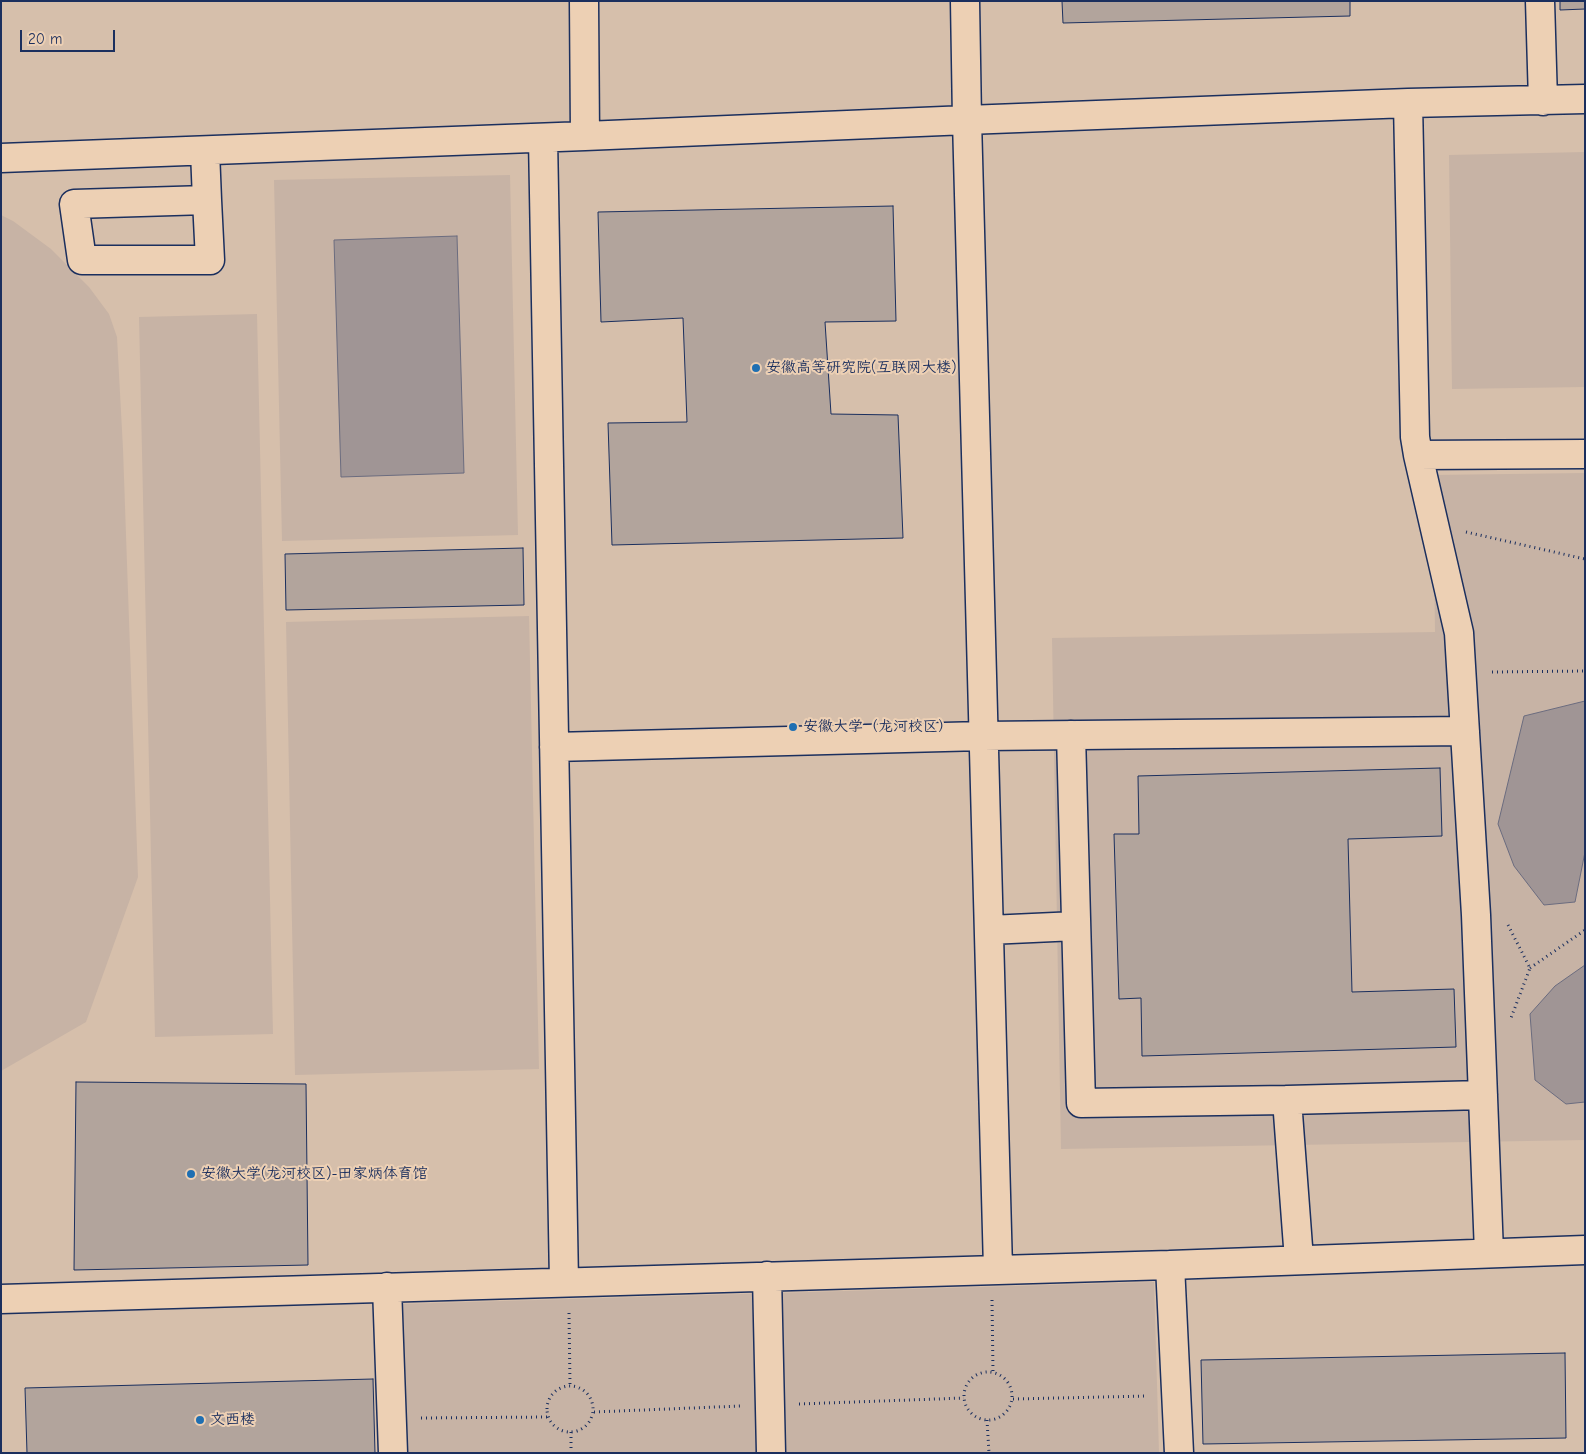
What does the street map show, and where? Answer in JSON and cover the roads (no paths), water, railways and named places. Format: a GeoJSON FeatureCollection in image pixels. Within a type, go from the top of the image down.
{"type":"FeatureCollection","features":[{"type":"Feature","properties":{"kind":"lane"},"geometry":{"type":"LineString","coordinates":[[584,1],[585,136]]}},
{"type":"Feature","properties":{"kind":"lane"},"geometry":{"type":"LineString","coordinates":[[965,1],[989,930],[995,1270]]}},
{"type":"Feature","properties":{"kind":"lane"},"geometry":{"type":"LineString","coordinates":[[1540,1],[1543,101]]}},
{"type":"Feature","properties":{"kind":"lane"},"geometry":{"type":"LineString","coordinates":[[1,158],[1408,103],[1585,99]]}},
{"type":"Feature","properties":{"kind":"lane"},"geometry":{"type":"LineString","coordinates":[[1408,103],[1415,437],[1459,633],[1476,915],[1489,1254]]}},
{"type":"Feature","properties":{"kind":"lane"},"geometry":{"type":"LineString","coordinates":[[543,138],[566,1282]]}},
{"type":"Feature","properties":{"kind":"lane"},"geometry":{"type":"LineString","coordinates":[[205,151],[210,260],[82,260],[74,204],[207,200]]}},
{"type":"Feature","properties":{"kind":"lane"},"geometry":{"type":"LineString","coordinates":[[1418,455],[1585,454]]}},
{"type":"Feature","properties":{"kind":"lane"},"geometry":{"type":"LineString","coordinates":[[554,747],[984,736],[1465,731]]}},
{"type":"Feature","properties":{"kind":"lane"},"geometry":{"type":"LineString","coordinates":[[1072,735],[1081,1103],[1483,1095]]}},
{"type":"Feature","properties":{"kind":"lane"},"geometry":{"type":"LineString","coordinates":[[989,930],[1076,926]]}},
{"type":"Feature","properties":{"kind":"lane"},"geometry":{"type":"LineString","coordinates":[[1287,1100],[1299,1260]]}},
{"type":"Feature","properties":{"kind":"lane"},"geometry":{"type":"LineString","coordinates":[[1,1298],[995,1270],[1585,1250]]}},
{"type":"Feature","properties":{"kind":"lane"},"geometry":{"type":"LineString","coordinates":[[1170,1264],[1179,1453]]}},
{"type":"Feature","properties":{"kind":"lane"},"geometry":{"type":"LineString","coordinates":[[767,1276],[770,1453]]}},
{"type":"Feature","properties":{"kind":"lane"},"geometry":{"type":"LineString","coordinates":[[388,1287],[393,1453]]}},
{"type":"Feature","properties":{"kind":"place","name":"安徽高等研究院(互联网大楼)"},"geometry":{"type":"Point","coordinates":[756,368]}},
{"type":"Feature","properties":{"kind":"place","name":"安徽大学（龙河校区）"},"geometry":{"type":"Point","coordinates":[793,727]}},
{"type":"Feature","properties":{"kind":"place","name":"安徽大学(龙河校区)-田家炳体育馆"},"geometry":{"type":"Point","coordinates":[191,1174]}},
{"type":"Feature","properties":{"kind":"place","name":"文西楼"},"geometry":{"type":"Point","coordinates":[200,1420]}}]}
